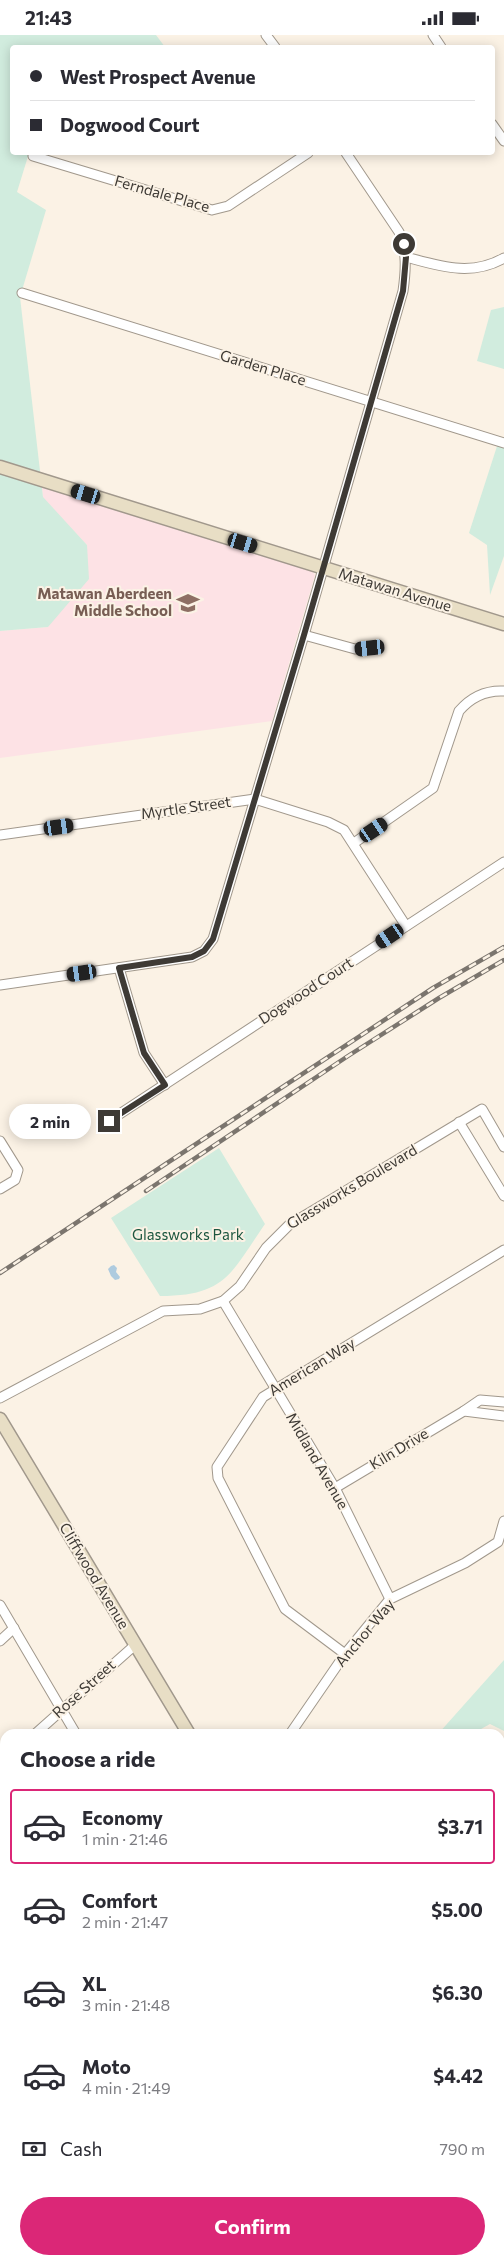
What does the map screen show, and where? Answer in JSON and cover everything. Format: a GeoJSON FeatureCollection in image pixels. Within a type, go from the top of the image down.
{"type":"FeatureCollection","features":[{"type":"Feature","properties":{"kind":"street"},"geometry":{"type":"LineString","coordinates":[[495,128],[504,141]]}},
{"type":"Feature","properties":{"kind":"street","name":"Ferndale Place"},"geometry":{"type":"LineString","coordinates":[[33,156],[212,210],[228,206],[305,155]]}},
{"type":"Feature","properties":{"kind":"street"},"geometry":{"type":"LineString","coordinates":[[0,985],[192,957],[202,952],[213,939],[324,568],[403,291],[406,257],[399,233],[347,155]]}},
{"type":"Feature","properties":{"kind":"street"},"geometry":{"type":"LineString","coordinates":[[406,257],[447,268],[464,270],[487,266],[504,258]]}},
{"type":"Feature","properties":{"kind":"street","name":"Garden Place"},"geometry":{"type":"LineString","coordinates":[[22,293],[504,443]]}},
{"type":"Feature","properties":{"kind":"street","name":"Matawan Avenue"},"geometry":{"type":"LineString","coordinates":[[0,467],[504,624]]}},
{"type":"Feature","properties":{"kind":"street"},"geometry":{"type":"LineString","coordinates":[[304,635],[355,649],[370,648]]}},
{"type":"Feature","properties":{"kind":"street"},"geometry":{"type":"LineString","coordinates":[[354,843],[433,788],[459,711],[483,693],[504,691]]}},
{"type":"Feature","properties":{"kind":"street","name":"Myrtle Street"},"geometry":{"type":"LineString","coordinates":[[0,835],[254,799],[336,825],[344,830],[406,926]]}},
{"type":"Feature","properties":{"kind":"street","name":"Dogwood Court"},"geometry":{"type":"LineString","coordinates":[[109,1121],[504,862]]}},
{"type":"Feature","properties":{"kind":"street"},"geometry":{"type":"LineString","coordinates":[[119,968],[144,1053],[165,1085]]}},
{"type":"Feature","properties":{"kind":"street","name":"Glassworks Boulevard"},"geometry":{"type":"LineString","coordinates":[[0,1399],[163,1311],[200,1309],[223,1301],[240,1286],[266,1248],[289,1225],[482,1109],[504,1147]]}},
{"type":"Feature","properties":{"kind":"street"},"geometry":{"type":"LineString","coordinates":[[459,1122],[504,1197]]}},
{"type":"Feature","properties":{"kind":"street"},"geometry":{"type":"LineString","coordinates":[[0,1141],[18,1170],[15,1180],[0,1189]]}},
{"type":"Feature","properties":{"kind":"street","name":"American Way"},"geometry":{"type":"LineString","coordinates":[[345,1654],[286,1609],[218,1478],[217,1467],[250,1414],[263,1397],[504,1251]]}},
{"type":"Feature","properties":{"kind":"street","name":"Midland Avenue"},"geometry":{"type":"LineString","coordinates":[[223,1301],[335,1488],[390,1599]]}},
{"type":"Feature","properties":{"kind":"street","name":"Kiln Drive"},"geometry":{"type":"LineString","coordinates":[[335,1488],[480,1400],[504,1402]]}},
{"type":"Feature","properties":{"kind":"street"},"geometry":{"type":"LineString","coordinates":[[464,1411],[504,1416]]}},
{"type":"Feature","properties":{"kind":"street","name":"Cliffwood Avenue"},"geometry":{"type":"LineString","coordinates":[[0,1419],[185,1729]]}},
{"type":"Feature","properties":{"kind":"street","name":"Anchor Way"},"geometry":{"type":"LineString","coordinates":[[293,1729],[345,1654],[390,1599],[465,1563],[498,1542],[504,1521]]}},
{"type":"Feature","properties":{"kind":"street"},"geometry":{"type":"LineString","coordinates":[[0,1605],[73,1729]]}},
{"type":"Feature","properties":{"kind":"street"},"geometry":{"type":"LineString","coordinates":[[0,1641],[14,1629]]}},
{"type":"Feature","properties":{"kind":"street","name":"Rose Street"},"geometry":{"type":"LineString","coordinates":[[40,1729],[135,1645]]}},
{"type":"Feature","properties":{"kind":"shaded area","name":"Matawan Aberdeen Middle School"},"geometry":{"type":"Polygon","coordinates":[[[42,487],[312,571],[315,575],[272,721],[0,758],[0,631],[48,627],[87,545],[43,498],[42,487]]]}},
{"type":"Feature","properties":{"kind":"green space"},"geometry":{"type":"Polygon","coordinates":[[[0,35],[156,35],[164,45],[10,45],[10,155],[28,155],[17,192],[46,210],[20,297],[43,497],[87,545],[89,579],[48,627],[0,631],[0,35]]]}},
{"type":"Feature","properties":{"kind":"green space"},"geometry":{"type":"Polygon","coordinates":[[[504,307],[504,369],[477,361],[491,310],[504,307]]]}},
{"type":"Feature","properties":{"kind":"green space"},"geometry":{"type":"Polygon","coordinates":[[[499,440],[504,441],[504,556],[490,595],[487,545],[469,533],[499,440]]]}},
{"type":"Feature","properties":{"kind":"green space","name":"Glassworks Park"},"geometry":{"type":"Polygon","coordinates":[[[219,1148],[265,1224],[244,1256],[225,1278],[199,1292],[160,1296],[111,1218],[219,1148]]]}},
{"type":"Feature","properties":{"kind":"green space"},"geometry":{"type":"Polygon","coordinates":[[[504,1660],[504,1729],[490,1724],[481,1729],[442,1729],[504,1660]]]}},
{"type":"Feature","properties":{"kind":"water"},"geometry":{"type":"Polygon","coordinates":[[[114,1265],[117,1268],[116,1272],[120,1277],[119,1279],[115,1280],[111,1276],[108,1269],[114,1265]]]}},
{"type":"Feature","properties":{"kind":"railway"},"geometry":{"type":"LineString","coordinates":[[0,1273],[433,988],[504,947]]}},
{"type":"Feature","properties":{"kind":"railway"},"geometry":{"type":"LineString","coordinates":[[146,1191],[348,1056],[439,998],[504,960]]}},
{"type":"Feature","properties":{"kind":"place","name":"Matawan Aberdeen Middle School"},"geometry":{"type":"Point","coordinates":[188,603]}},
{"type":"Feature","properties":{"kind":"route"},"geometry":{"type":"LineString","coordinates":[[109,1121],[165,1085],[144,1053],[119,968],[196,956],[208,947],[213,939],[282,711],[403,291],[406,274],[404,244]]}}]}
